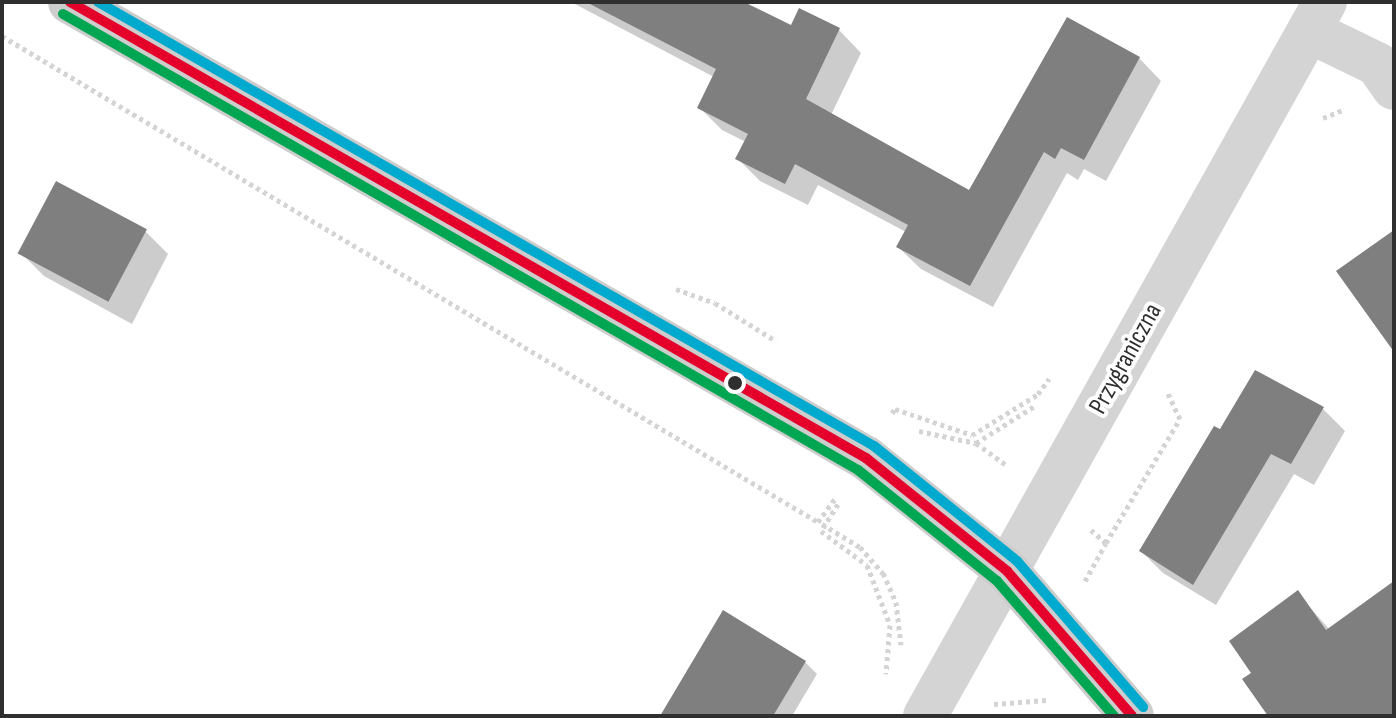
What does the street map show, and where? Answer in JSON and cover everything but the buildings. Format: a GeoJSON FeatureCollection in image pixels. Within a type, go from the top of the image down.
{"type":"FeatureCollection","features":[{"type":"Feature","properties":{"kind":"street"},"geometry":{"type":"LineString","coordinates":[[70,2],[866,458],[1007,571],[1132,716]]}},
{"type":"Feature","properties":{"kind":"street"},"geometry":{"type":"LineString","coordinates":[[1317,16],[1377,64],[1394,88]]}},
{"type":"Feature","properties":{"kind":"street","name":"Przygraniczna"},"geometry":{"type":"LineString","coordinates":[[925,716],[1317,16]]}},
{"type":"Feature","properties":{"kind":"path"},"geometry":{"type":"LineString","coordinates":[[1312,124],[1351,109]]}},
{"type":"Feature","properties":{"kind":"path"},"geometry":{"type":"LineString","coordinates":[[885,689],[890,625],[867,565],[821,531],[821,524],[895,409],[972,435],[1038,394],[1056,370]]}},
{"type":"Feature","properties":{"kind":"path"},"geometry":{"type":"LineString","coordinates":[[1106,543],[1180,419],[1164,385]]}},
{"type":"Feature","properties":{"kind":"path"},"geometry":{"type":"LineString","coordinates":[[821,524],[860,547],[883,573],[896,602],[901,648]]}},
{"type":"Feature","properties":{"kind":"path"},"geometry":{"type":"LineString","coordinates":[[984,710],[1019,698],[1058,702]]}},
{"type":"Feature","properties":{"kind":"transit line"},"geometry":{"type":"LineString","coordinates":[[70,2],[866,458],[1007,571],[1132,716]]}},
{"type":"Feature","properties":{"kind":"transit line"},"geometry":{"type":"LineString","coordinates":[[98,2],[874,446],[1017,561],[1143,707]]}},
{"type":"Feature","properties":{"kind":"transit line"},"geometry":{"type":"LineString","coordinates":[[63,14],[858,470],[997,581],[1114,716]]}}]}
